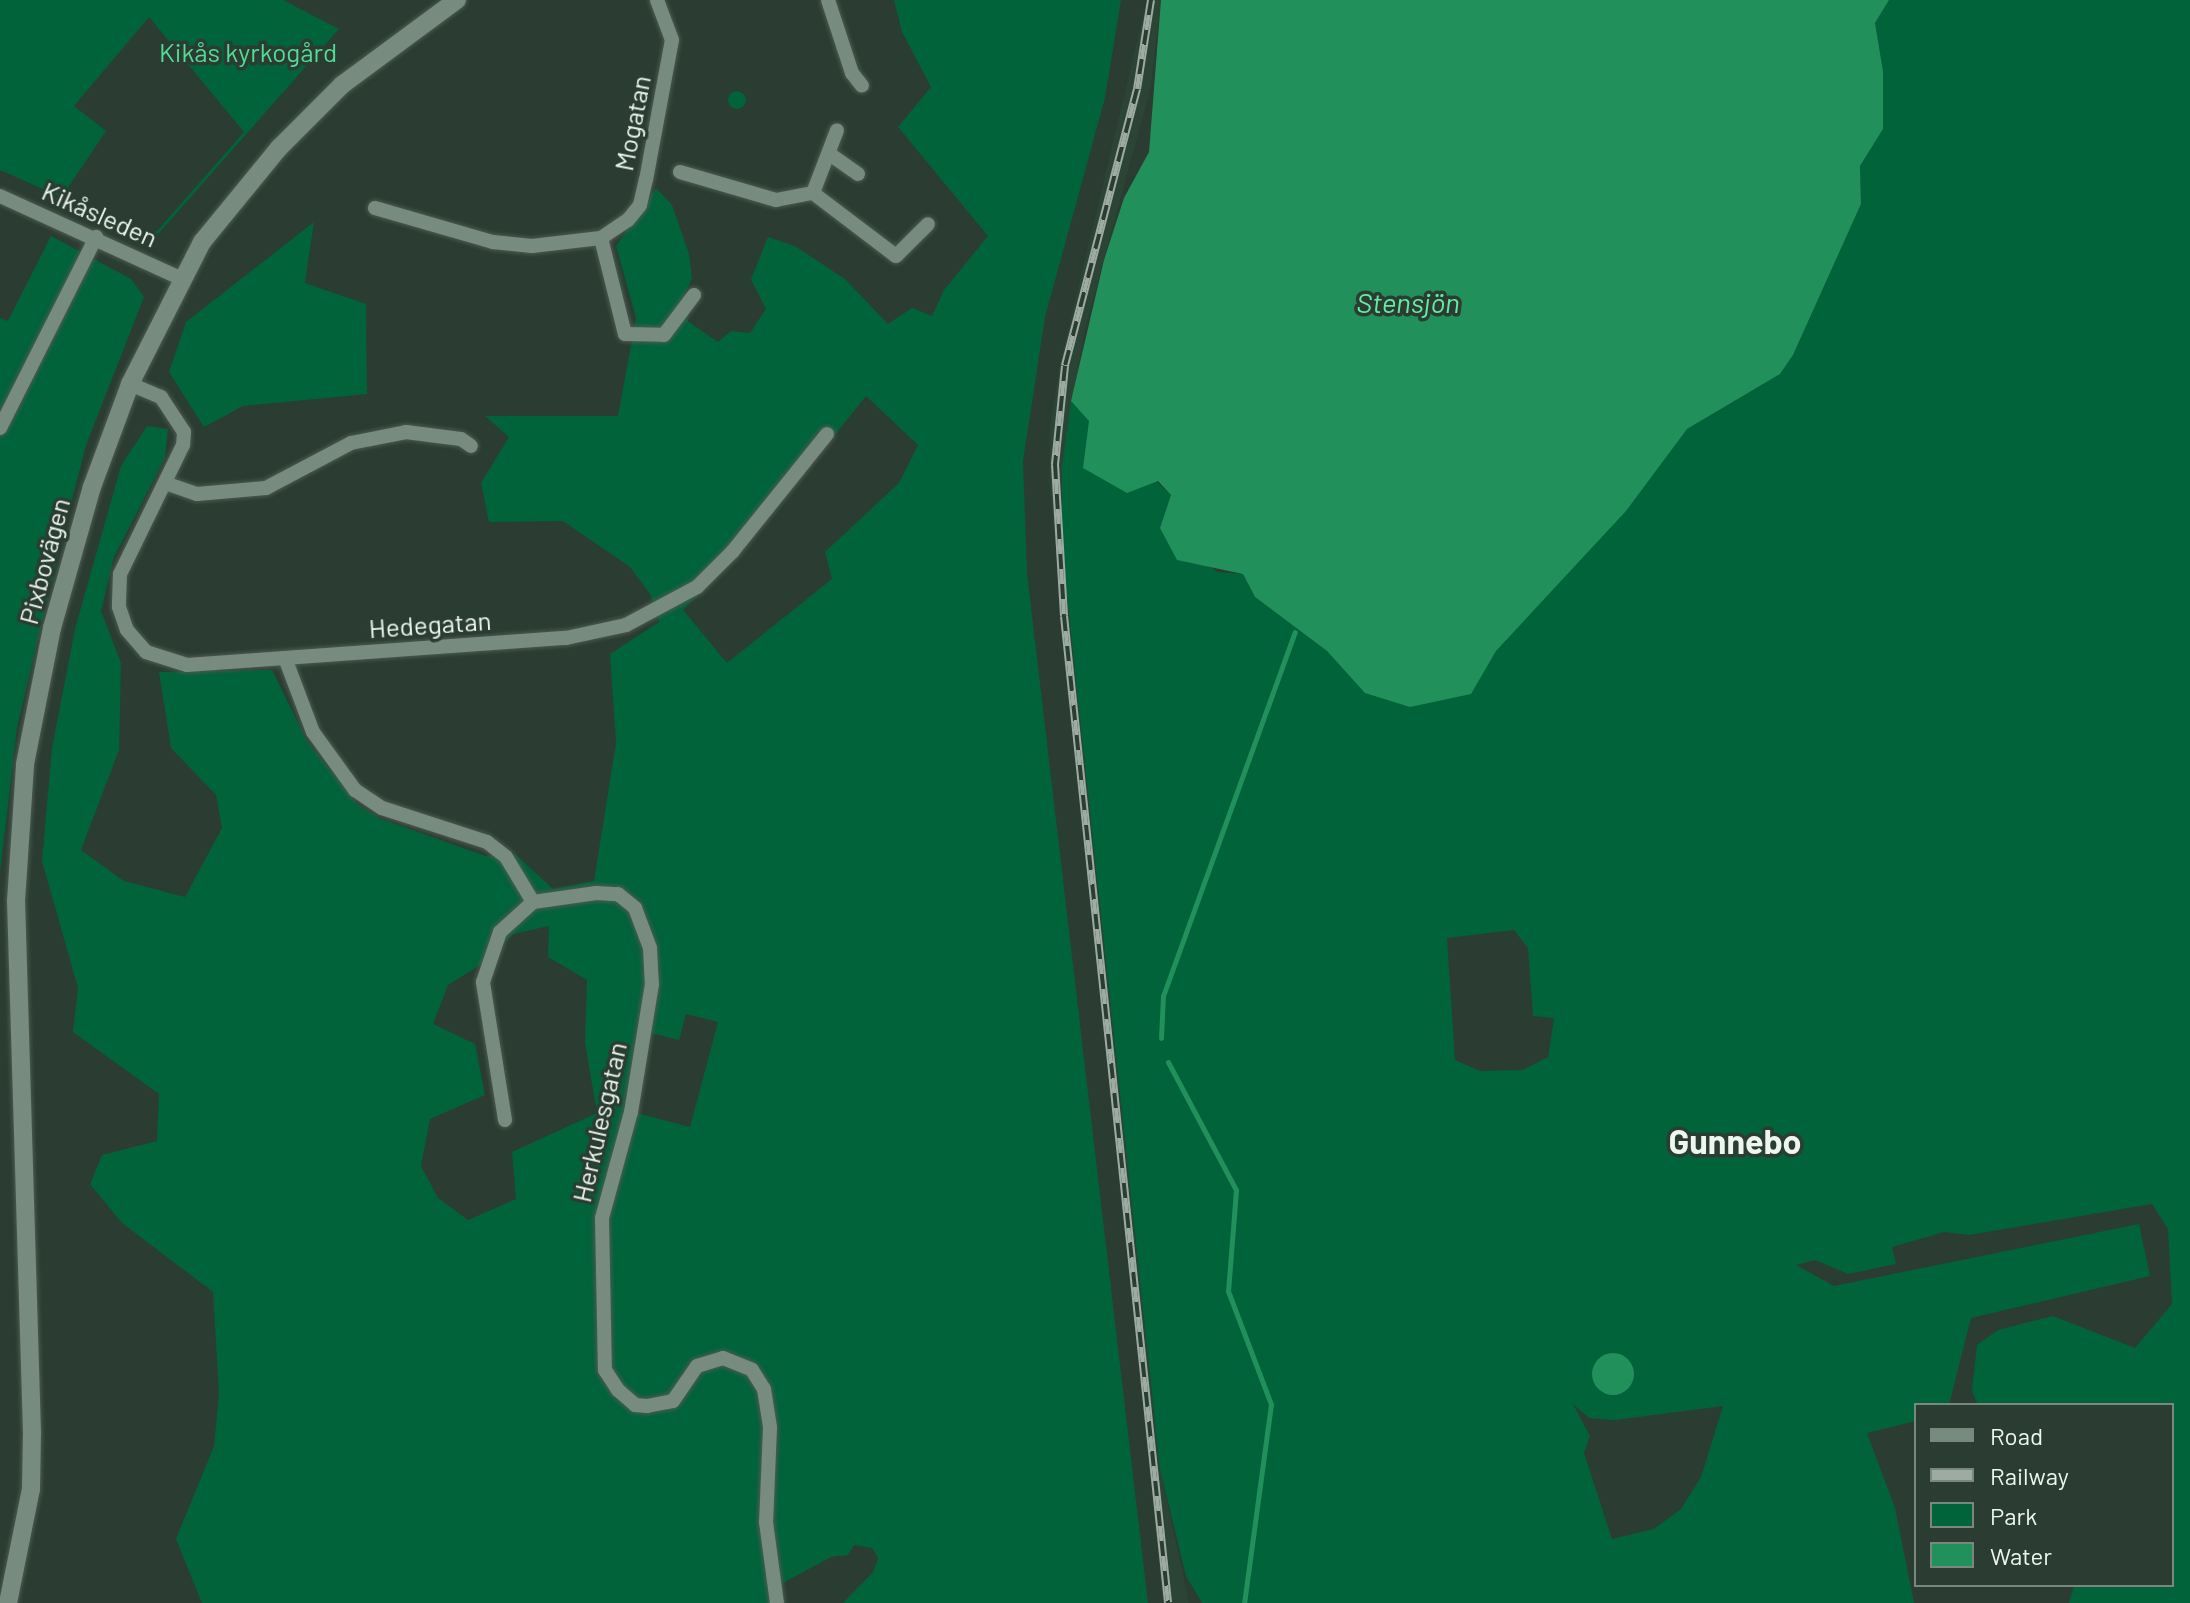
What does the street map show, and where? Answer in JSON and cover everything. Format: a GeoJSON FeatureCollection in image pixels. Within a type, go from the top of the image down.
{"type":"FeatureCollection","features":[{"type":"Feature","properties":{"kind":"street","name":"Pixbovägen"},"geometry":{"type":"LineString","coordinates":[[8,1603],[31,1489],[17,961],[23,789],[52,628],[92,487],[130,384],[180,278],[236,198],[290,137],[342,85],[456,0]]}},
{"type":"Feature","properties":{"kind":"street","name":"Mogatan"},"geometry":{"type":"LineString","coordinates":[[601,238],[640,205],[646,180],[672,40],[657,0]]}},
{"type":"Feature","properties":{"kind":"street"},"geometry":{"type":"LineString","coordinates":[[828,0],[852,73],[862,86]]}},
{"type":"Feature","properties":{"kind":"street"},"geometry":{"type":"LineString","coordinates":[[813,193],[831,155],[837,130]]}},
{"type":"Feature","properties":{"kind":"street"},"geometry":{"type":"LineString","coordinates":[[831,155],[858,174]]}},
{"type":"Feature","properties":{"kind":"street"},"geometry":{"type":"LineString","coordinates":[[680,172],[776,200],[813,193],[896,256],[928,224]]}},
{"type":"Feature","properties":{"kind":"street","name":"Kikåsleden"},"geometry":{"type":"LineString","coordinates":[[0,196],[96,237],[180,278]]}},
{"type":"Feature","properties":{"kind":"street"},"geometry":{"type":"LineString","coordinates":[[375,208],[504,244],[601,238],[625,334],[664,335],[694,295]]}},
{"type":"Feature","properties":{"kind":"street"},"geometry":{"type":"LineString","coordinates":[[0,428],[96,237]]}},
{"type":"Feature","properties":{"kind":"street","name":"Hedegatan"},"geometry":{"type":"LineString","coordinates":[[130,384],[161,397],[181,421],[183,445],[120,574],[117,594],[127,630],[146,652],[187,665],[566,638],[626,625],[697,587],[733,551],[827,434]]}},
{"type":"Feature","properties":{"kind":"street"},"geometry":{"type":"LineString","coordinates":[[165,483],[197,494],[266,488],[351,443],[406,432],[461,439],[471,446]]}},
{"type":"Feature","properties":{"kind":"street"},"geometry":{"type":"LineString","coordinates":[[285,658],[313,732],[355,790],[382,808],[498,848],[533,902],[500,932],[483,982],[505,1120]]}},
{"type":"Feature","properties":{"kind":"street","name":"Herkulesgatan"},"geometry":{"type":"LineString","coordinates":[[533,902],[618,894],[635,908],[645,932],[652,957],[650,1002],[631,1112],[602,1218],[605,1370],[618,1390],[635,1405],[647,1406],[673,1401],[697,1366],[723,1358],[752,1370],[764,1389],[770,1428],[766,1522],[777,1603]]}},
{"type":"Feature","properties":{"kind":"shaded area"},"geometry":{"type":"Polygon","coordinates":[[[1147,0],[1161,0],[1150,91],[1085,328],[1062,465],[1062,549],[1160,1469],[1189,1603],[1163,1603],[1049,481],[1050,427],[1060,364],[1147,0]]]}},
{"type":"Feature","properties":{"kind":"green space","name":"Kikås kyrkogård"},"geometry":{"type":"Polygon","coordinates":[[[0,0],[283,0],[339,29],[159,233],[144,234],[0,170],[0,0]],[[149,17],[74,106],[106,131],[63,195],[145,232],[157,231],[244,132],[149,17]]]}},
{"type":"Feature","properties":{"kind":"green space"},"geometry":{"type":"Polygon","coordinates":[[[894,0],[1121,0],[1105,98],[1045,317],[1023,461],[1027,573],[1148,1603],[843,1603],[873,1572],[878,1558],[872,1548],[854,1545],[848,1555],[831,1557],[781,1584],[785,1603],[202,1603],[176,1539],[214,1446],[219,1394],[213,1292],[122,1223],[90,1184],[102,1155],[157,1141],[159,1094],[73,1032],[78,988],[42,861],[52,748],[75,629],[121,466],[147,426],[168,429],[165,458],[114,557],[101,611],[121,663],[119,750],[81,850],[124,881],[185,897],[222,828],[216,795],[171,748],[159,672],[272,670],[307,741],[357,804],[381,819],[486,856],[515,854],[553,889],[594,881],[616,743],[610,654],[659,622],[650,594],[630,567],[563,521],[489,522],[481,483],[509,437],[485,416],[618,416],[636,318],[616,246],[656,188],[672,205],[689,254],[692,279],[679,306],[689,322],[718,342],[731,331],[750,333],[766,309],[751,279],[768,237],[795,246],[845,279],[888,324],[912,308],[932,316],[944,290],[988,236],[898,127],[931,87],[902,32],[894,0]],[[866,396],[737,557],[683,610],[727,663],[832,579],[825,552],[899,483],[918,445],[866,396]],[[549,926],[513,934],[485,962],[448,985],[433,1024],[475,1044],[485,1095],[430,1119],[421,1166],[438,1198],[468,1220],[516,1199],[512,1152],[597,1113],[585,1043],[587,980],[548,957],[549,926]],[[686,1014],[679,1040],[651,1033],[633,1112],[690,1127],[718,1022],[686,1014]]]}},
{"type":"Feature","properties":{"kind":"green space"},"geometry":{"type":"Polygon","coordinates":[[[1889,0],[2190,0],[2190,1603],[2069,1603],[2073,1587],[2174,1587],[2174,1403],[1977,1403],[1972,1391],[1977,1345],[1998,1330],[2053,1316],[2135,1348],[2172,1304],[2168,1229],[2152,1204],[1969,1235],[1944,1232],[1892,1247],[1896,1264],[1848,1274],[1815,1260],[1796,1265],[1834,1286],[2139,1224],[2150,1276],[1971,1318],[1950,1403],[1914,1403],[1914,1421],[1867,1433],[1895,1508],[1914,1603],[1202,1603],[1186,1576],[1160,1469],[1062,549],[1062,465],[1071,401],[1171,495],[1160,528],[1217,572],[1243,574],[1255,597],[1327,651],[1366,693],[1470,694],[1496,651],[1687,429],[1780,374],[1793,355],[1861,204],[1860,166],[1883,129],[1883,71],[1875,23],[1889,0]],[[1514,930],[1447,938],[1455,1060],[1480,1071],[1523,1070],[1548,1057],[1554,1018],[1533,1016],[1528,948],[1514,930]],[[1573,1404],[1590,1436],[1584,1453],[1612,1539],[1654,1529],[1681,1509],[1701,1477],[1723,1406],[1615,1420],[1589,1418],[1573,1404]]]}},
{"type":"Feature","properties":{"kind":"green space"},"geometry":{"type":"Polygon","coordinates":[[[737,91],[746,100],[737,109],[728,100],[737,91]]]}},
{"type":"Feature","properties":{"kind":"green space"},"geometry":{"type":"Polygon","coordinates":[[[314,222],[305,283],[366,304],[367,394],[243,406],[204,427],[169,372],[186,322],[314,222]]]}},
{"type":"Feature","properties":{"kind":"green space"},"geometry":{"type":"Polygon","coordinates":[[[51,236],[131,279],[144,297],[86,445],[55,567],[17,728],[0,872],[0,318],[8,321],[51,236]]]}},
{"type":"Feature","properties":{"kind":"water","name":"Stensjön"},"geometry":{"type":"Polygon","coordinates":[[[1161,0],[1889,0],[1875,23],[1883,71],[1883,129],[1860,166],[1861,204],[1793,355],[1780,374],[1687,429],[1626,511],[1496,651],[1471,694],[1410,707],[1365,693],[1327,651],[1255,597],[1243,574],[1177,560],[1160,528],[1171,495],[1158,481],[1127,493],[1083,468],[1089,421],[1071,401],[1104,260],[1124,198],[1149,152],[1161,0]]]}},
{"type":"Feature","properties":{"kind":"water"},"geometry":{"type":"Polygon","coordinates":[[[1613,1353],[1627,1360],[1634,1374],[1627,1388],[1613,1395],[1599,1388],[1592,1374],[1599,1360],[1613,1353]]]}},
{"type":"Feature","properties":{"kind":"waterway"},"geometry":{"type":"LineString","coordinates":[[1161,1038],[1163,996],[1295,632]]}},
{"type":"Feature","properties":{"kind":"waterway"},"geometry":{"type":"LineString","coordinates":[[1168,1062],[1236,1190],[1228,1291],[1271,1404],[1244,1603]]}},
{"type":"Feature","properties":{"kind":"railway"},"geometry":{"type":"LineString","coordinates":[[1151,0],[1137,89],[1065,366],[1055,464],[1064,616],[1168,1603]]}},
{"type":"Feature","properties":{"kind":"district","name":"Gunnebo"},"geometry":{"type":"Point","coordinates":[1735,1141]}}]}
